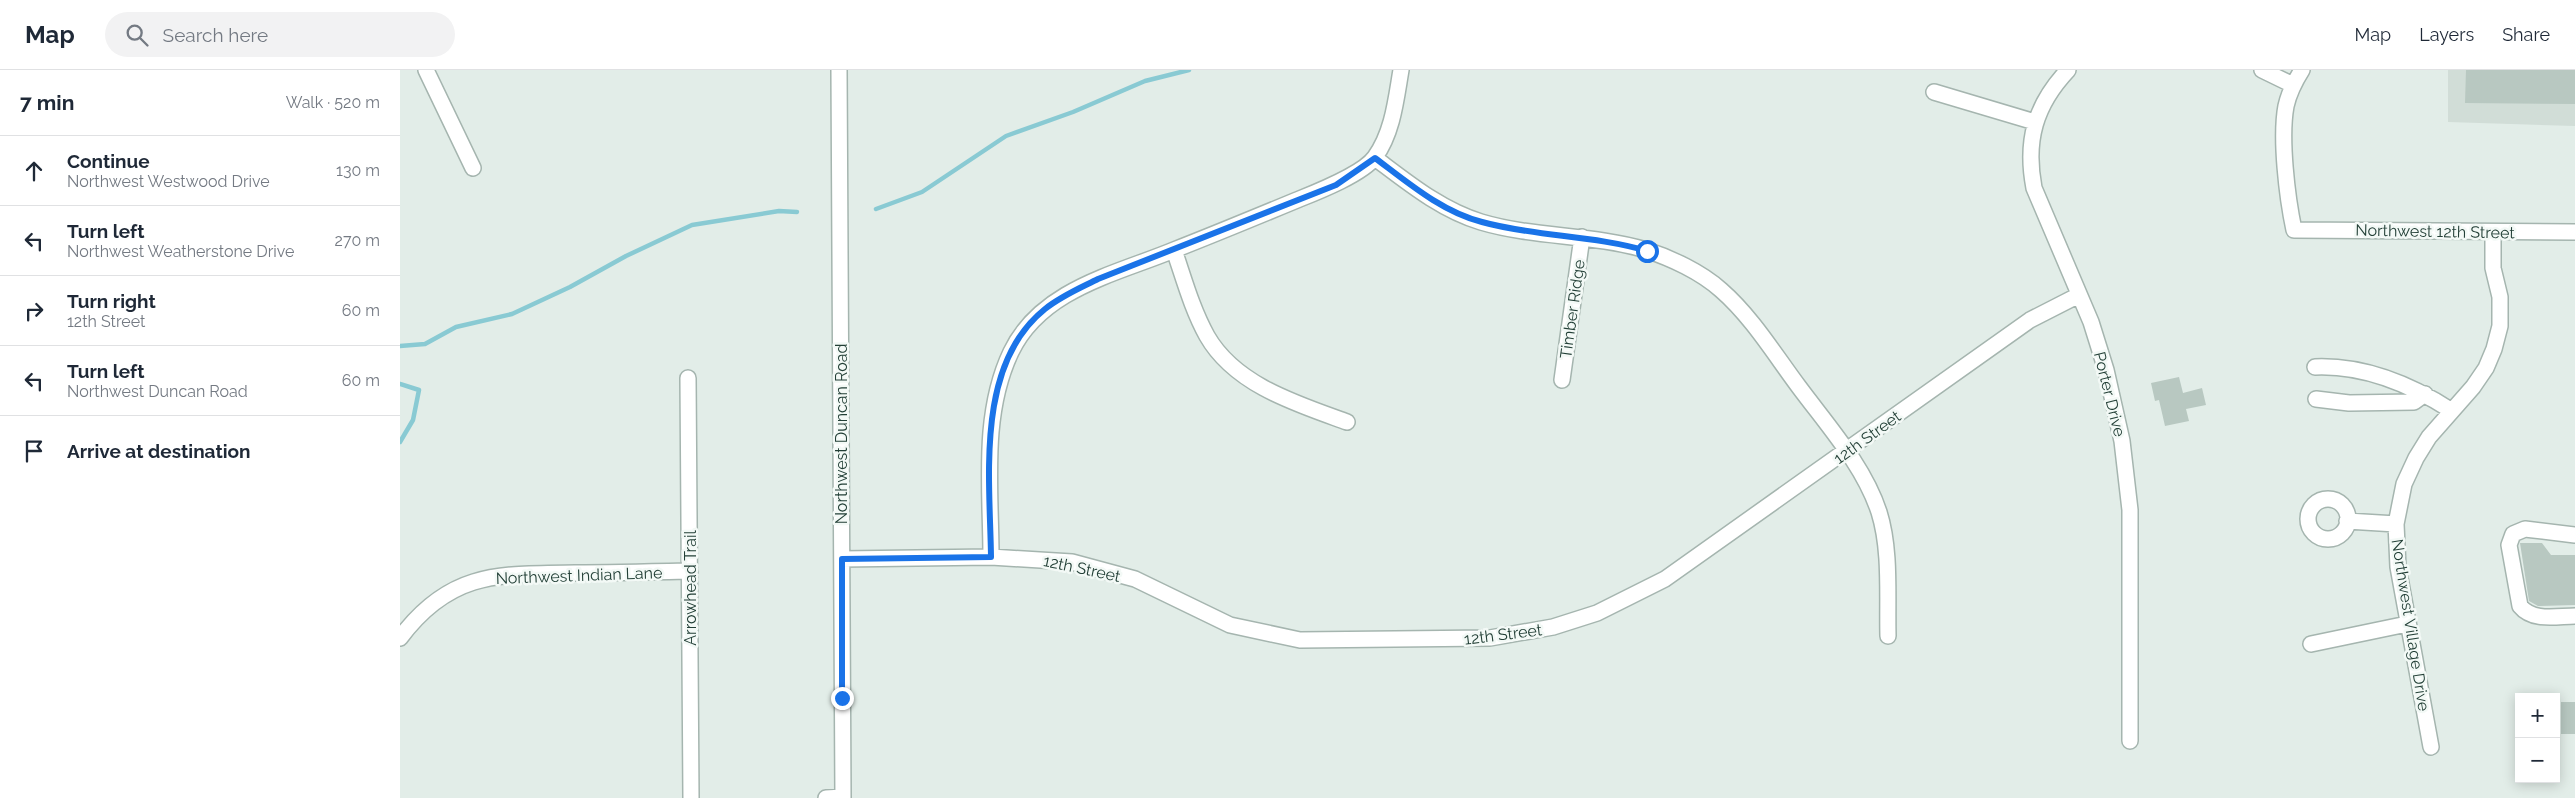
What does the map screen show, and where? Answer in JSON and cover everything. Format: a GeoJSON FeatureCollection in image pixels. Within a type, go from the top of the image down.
{"type":"FeatureCollection","features":[{"type":"Feature","properties":{"kind":"street"},"geometry":{"type":"LineString","coordinates":[[426,70],[473,168]]}},
{"type":"Feature","properties":{"kind":"street","name":"Northwest Duncan Road"},"geometry":{"type":"LineString","coordinates":[[838,70],[843,798]]}},
{"type":"Feature","properties":{"kind":"street"},"geometry":{"type":"LineString","coordinates":[[991,557],[990,431],[995,398],[1012,350],[1028,327],[1045,309],[1068,294],[1098,279],[1336,185],[1375,158],[1387,135],[1401,70]]}},
{"type":"Feature","properties":{"kind":"street","name":"Porter Drive"},"geometry":{"type":"LineString","coordinates":[[2068,70],[2046,99],[2035,122],[2030,155],[2034,188],[2092,322],[2106,370],[2128,476],[2130,510],[2130,740]]}},
{"type":"Feature","properties":{"kind":"street"},"geometry":{"type":"LineString","coordinates":[[2262,70],[2293,85],[2302,70]]}},
{"type":"Feature","properties":{"kind":"street","name":"Northwest 12th Street"},"geometry":{"type":"LineString","coordinates":[[2293,85],[2286,106],[2284,127],[2290,207],[2294,230],[2575,232]]}},
{"type":"Feature","properties":{"kind":"street"},"geometry":{"type":"LineString","coordinates":[[1934,92],[2035,122]]}},
{"type":"Feature","properties":{"kind":"street"},"geometry":{"type":"LineString","coordinates":[[1375,158],[1426,195],[1480,222],[1524,231],[1619,243],[1669,259],[1721,290],[1760,333],[1847,452],[1872,495],[1884,531],[1888,636]]}},
{"type":"Feature","properties":{"kind":"street","name":"Northwest Village Drive"},"geometry":{"type":"LineString","coordinates":[[2430,748],[2398,567],[2396,524],[2404,484],[2416,458],[2428,437],[2486,368],[2494,349],[2500,326],[2500,297],[2493,268],[2493,232]]}},
{"type":"Feature","properties":{"kind":"street","name":"Timber Ridge"},"geometry":{"type":"LineString","coordinates":[[1562,380],[1582,237]]}},
{"type":"Feature","properties":{"kind":"street"},"geometry":{"type":"LineString","coordinates":[[1174,250],[1190,300],[1207,337],[1227,360],[1247,378],[1275,393],[1347,422]]}},
{"type":"Feature","properties":{"kind":"street","name":"12th Street"},"geometry":{"type":"LineString","coordinates":[[842,559],[1038,558],[1099,568],[1135,579],[1230,625],[1300,640],[1490,638],[1562,626],[1638,594],[1665,579],[1847,452],[2030,320],[2079,295]]}},
{"type":"Feature","properties":{"kind":"street"},"geometry":{"type":"LineString","coordinates":[[2314,367],[2333,366],[2374,373],[2425,394],[2452,410]]}},
{"type":"Feature","properties":{"kind":"street","name":"Arrowhead Trail"},"geometry":{"type":"LineString","coordinates":[[688,378],[691,798]]}},
{"type":"Feature","properties":{"kind":"street"},"geometry":{"type":"LineString","coordinates":[[2316,399],[2349,403],[2414,402],[2425,394]]}},
{"type":"Feature","properties":{"kind":"street"},"geometry":{"type":"LineString","coordinates":[[2348,521],[2396,524]]}},
{"type":"Feature","properties":{"kind":"street"},"geometry":{"type":"LineString","coordinates":[[2575,535],[2525,529],[2513,534],[2509,545],[2520,606],[2526,614],[2534,616],[2575,616]]}},
{"type":"Feature","properties":{"kind":"street","name":"Northwest Indian Lane"},"geometry":{"type":"LineString","coordinates":[[400,638],[418,615],[451,591],[502,574],[690,571]]}},
{"type":"Feature","properties":{"kind":"street"},"geometry":{"type":"LineString","coordinates":[[2311,644],[2408,624]]}},
{"type":"Feature","properties":{"kind":"street"},"geometry":{"type":"LineString","coordinates":[[826,798],[843,798]]}},
{"type":"Feature","properties":{"kind":"shaded area"},"geometry":{"type":"Polygon","coordinates":[[[2448,70],[2575,70],[2575,126],[2448,122],[2448,70]]]}},
{"type":"Feature","properties":{"kind":"building"},"geometry":{"type":"Polygon","coordinates":[[[2466,70],[2575,70],[2575,104],[2465,103],[2466,70]]]}},
{"type":"Feature","properties":{"kind":"building"},"geometry":{"type":"Polygon","coordinates":[[[2179,377],[2183,393],[2202,388],[2206,405],[2186,409],[2189,421],[2165,426],[2159,400],[2155,401],[2151,383],[2179,377]]]}},
{"type":"Feature","properties":{"kind":"building"},"geometry":{"type":"Polygon","coordinates":[[[2520,543],[2542,543],[2551,555],[2575,555],[2575,605],[2538,606],[2529,601],[2520,543]]]}},
{"type":"Feature","properties":{"kind":"building"},"geometry":{"type":"Polygon","coordinates":[[[2561,702],[2575,702],[2575,734],[2561,734],[2561,702]]]}},
{"type":"Feature","properties":{"kind":"waterway"},"geometry":{"type":"LineString","coordinates":[[876,209],[922,192],[1006,136],[1073,112],[1145,81],[1189,70]]}},
{"type":"Feature","properties":{"kind":"waterway"},"geometry":{"type":"LineString","coordinates":[[400,346],[425,344],[456,327],[512,314],[570,287],[626,256],[692,225],[779,211],[797,212]]}},
{"type":"Feature","properties":{"kind":"waterway"},"geometry":{"type":"LineString","coordinates":[[400,384],[419,390],[413,420],[400,442]]}},
{"type":"Feature","properties":{"kind":"route"},"geometry":{"type":"LineString","coordinates":[[842,698],[842,559],[991,557],[990,431],[993,405],[1012,350],[1028,327],[1045,309],[1068,294],[1098,279],[1336,185],[1375,158],[1419,191],[1439,203],[1480,222],[1524,231],[1619,243],[1647,251]]}}]}
